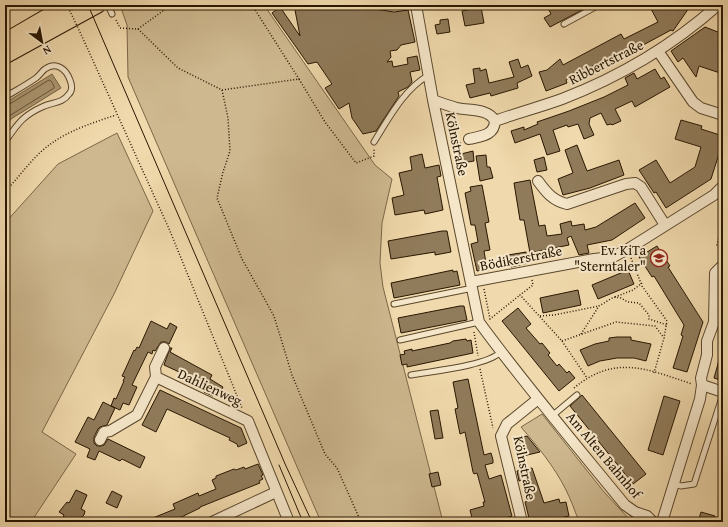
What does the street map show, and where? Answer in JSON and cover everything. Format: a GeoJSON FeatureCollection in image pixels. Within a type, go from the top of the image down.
{"type":"FeatureCollection","features":[{"type":"Feature","properties":{"kind":"main road"},"geometry":{"type":"LineString","coordinates":[[5,41],[67,5]]}},
{"type":"Feature","properties":{"kind":"main road"},"geometry":{"type":"LineString","coordinates":[[5,56],[98,5]]}},
{"type":"Feature","properties":{"kind":"street","name":"Kölnstraße"},"geometry":{"type":"LineString","coordinates":[[416,5],[433,100],[475,284],[475,322],[538,399],[507,424],[501,436],[522,522]]}},
{"type":"Feature","properties":{"kind":"street","name":"Ribbertstraße"},"geometry":{"type":"LineString","coordinates":[[495,121],[561,100],[604,81],[658,51],[718,5]]}},
{"type":"Feature","properties":{"kind":"street"},"geometry":{"type":"LineString","coordinates":[[658,51],[693,102],[701,108],[723,115]]}},
{"type":"Feature","properties":{"kind":"street"},"geometry":{"type":"LineString","coordinates":[[433,100],[457,108],[487,113],[492,116],[495,121],[491,132],[469,139]]}},
{"type":"Feature","properties":{"kind":"street"},"geometry":{"type":"LineString","coordinates":[[538,181],[547,193],[559,202],[567,204],[626,184],[635,183],[641,187],[665,225]]}},
{"type":"Feature","properties":{"kind":"street","name":"Bödikerstraße"},"geometry":{"type":"LineString","coordinates":[[475,284],[594,258],[613,257],[714,195],[723,186]]}},
{"type":"Feature","properties":{"kind":"street"},"geometry":{"type":"LineString","coordinates":[[662,522],[700,399],[702,385],[701,378],[707,355],[707,341],[714,322],[715,273],[723,265]]}},
{"type":"Feature","properties":{"kind":"street","name":"Dahlienweg"},"geometry":{"type":"LineString","coordinates":[[100,440],[104,432],[110,431],[137,416],[156,377],[155,368],[164,348]]}},
{"type":"Feature","properties":{"kind":"street","name":"Dahlienweg"},"geometry":{"type":"LineString","coordinates":[[156,377],[248,420],[289,522]]}},
{"type":"Feature","properties":{"kind":"street"},"geometry":{"type":"LineString","coordinates":[[702,385],[723,393]]}},
{"type":"Feature","properties":{"kind":"street","name":"Am Alten Bahnhof"},"geometry":{"type":"LineString","coordinates":[[538,399],[625,505],[635,512],[647,516],[653,522]]}},
{"type":"Feature","properties":{"kind":"street"},"geometry":{"type":"LineString","coordinates":[[212,522],[276,492]]}},
{"type":"Feature","properties":{"kind":"lane"},"geometry":{"type":"LineString","coordinates":[[108,5],[112,14]]}},
{"type":"Feature","properties":{"kind":"lane"},"geometry":{"type":"LineString","coordinates":[[564,24],[599,5]]}},
{"type":"Feature","properties":{"kind":"lane"},"geometry":{"type":"LineString","coordinates":[[5,97],[37,77],[45,69],[54,65],[67,71],[72,86],[71,93],[60,102],[43,106],[25,116],[15,127],[5,142]]}},
{"type":"Feature","properties":{"kind":"lane"},"geometry":{"type":"LineString","coordinates":[[374,142],[407,93],[429,75]]}},
{"type":"Feature","properties":{"kind":"lane"},"geometry":{"type":"LineString","coordinates":[[394,304],[475,284]]}},
{"type":"Feature","properties":{"kind":"lane"},"geometry":{"type":"LineString","coordinates":[[400,340],[475,322]]}},
{"type":"Feature","properties":{"kind":"lane"},"geometry":{"type":"LineString","coordinates":[[411,375],[479,363],[497,356],[501,352]]}},
{"type":"Feature","properties":{"kind":"lane"},"geometry":{"type":"LineString","coordinates":[[674,484],[682,486],[694,484],[723,393]]}},
{"type":"Feature","properties":{"kind":"lane"},"geometry":{"type":"LineString","coordinates":[[552,416],[577,395]]}},
{"type":"Feature","properties":{"kind":"path"},"geometry":{"type":"LineString","coordinates":[[67,5],[170,231],[248,420]]}},
{"type":"Feature","properties":{"kind":"path"},"geometry":{"type":"LineString","coordinates":[[112,14],[120,28],[138,29],[171,5]]}},
{"type":"Feature","properties":{"kind":"path"},"geometry":{"type":"LineString","coordinates":[[252,5],[325,122],[356,162],[374,156],[374,142]]}},
{"type":"Feature","properties":{"kind":"path"},"geometry":{"type":"LineString","coordinates":[[138,29],[178,68],[222,90],[299,79]]}},
{"type":"Feature","properties":{"kind":"path"},"geometry":{"type":"LineString","coordinates":[[222,90],[228,118],[230,151],[217,198],[242,260],[274,316],[292,375],[325,454],[336,468],[361,522]]}},
{"type":"Feature","properties":{"kind":"path"},"geometry":{"type":"LineString","coordinates":[[5,192],[37,156],[51,143],[72,132],[116,115]]}},
{"type":"Feature","properties":{"kind":"path"},"geometry":{"type":"LineString","coordinates":[[444,150],[469,139]]}},
{"type":"Feature","properties":{"kind":"path"},"geometry":{"type":"LineString","coordinates":[[723,218],[717,242],[717,245],[723,254]]}},
{"type":"Feature","properties":{"kind":"path"},"geometry":{"type":"LineString","coordinates":[[628,249],[642,286],[667,321],[664,338],[654,373]]}},
{"type":"Feature","properties":{"kind":"path"},"geometry":{"type":"LineString","coordinates":[[475,284],[490,319],[533,285],[530,271]]}},
{"type":"Feature","properties":{"kind":"path"},"geometry":{"type":"LineString","coordinates":[[539,316],[554,315],[599,306],[614,297],[633,290],[642,283]]}},
{"type":"Feature","properties":{"kind":"path"},"geometry":{"type":"LineString","coordinates":[[520,295],[562,341],[587,378]]}},
{"type":"Feature","properties":{"kind":"path"},"geometry":{"type":"LineString","coordinates":[[614,297],[621,298],[628,302],[639,303],[649,315],[649,319],[667,325]]}},
{"type":"Feature","properties":{"kind":"path"},"geometry":{"type":"LineString","coordinates":[[581,334],[599,306]]}},
{"type":"Feature","properties":{"kind":"path"},"geometry":{"type":"LineString","coordinates":[[475,322],[479,363],[494,430],[501,436]]}},
{"type":"Feature","properties":{"kind":"path"},"geometry":{"type":"LineString","coordinates":[[562,341],[616,322],[655,326],[664,338]]}},
{"type":"Feature","properties":{"kind":"path"},"geometry":{"type":"LineString","coordinates":[[571,390],[587,378],[600,372],[613,368],[624,367],[639,369],[696,386],[702,385]]}},
{"type":"Feature","properties":{"kind":"shaded area"},"geometry":{"type":"Polygon","coordinates":[[[120,5],[264,5],[375,165],[392,179],[382,223],[380,263],[383,287],[443,522],[321,522],[128,77],[127,25],[120,5]]]}},
{"type":"Feature","properties":{"kind":"shaded area"},"geometry":{"type":"Polygon","coordinates":[[[117,133],[153,211],[114,294],[42,432],[76,454],[31,522],[5,522],[5,223],[58,164],[117,133]]]}},
{"type":"Feature","properties":{"kind":"shaded area"},"geometry":{"type":"Polygon","coordinates":[[[542,414],[604,492],[632,522],[579,522],[561,481],[540,449],[521,427],[542,414]]]}},
{"type":"Feature","properties":{"kind":"water"},"geometry":{"type":"Polygon","coordinates":[[[52,74],[61,88],[11,119],[5,129],[5,103],[52,74]]]}},
{"type":"Feature","properties":{"kind":"building"},"geometry":{"type":"Polygon","coordinates":[[[294,5],[351,5],[394,12],[408,10],[415,42],[401,45],[397,50],[390,51],[391,57],[387,62],[392,61],[393,67],[408,64],[407,58],[417,56],[420,70],[410,72],[412,82],[408,87],[398,92],[399,96],[376,131],[363,134],[352,118],[349,103],[339,109],[325,88],[332,84],[317,62],[308,64],[272,13],[280,7],[300,36],[294,5]]]}},
{"type":"Feature","properties":{"kind":"building"},"geometry":{"type":"Polygon","coordinates":[[[559,5],[580,5],[582,10],[550,27],[544,18],[551,14],[549,10],[559,5]]]}},
{"type":"Feature","properties":{"kind":"building"},"geometry":{"type":"Polygon","coordinates":[[[649,5],[691,5],[673,31],[671,30],[619,58],[617,53],[566,80],[567,83],[546,91],[539,72],[547,70],[560,59],[563,65],[621,34],[624,39],[658,22],[649,5]]]}},
{"type":"Feature","properties":{"kind":"building"},"geometry":{"type":"Polygon","coordinates":[[[481,7],[484,23],[465,26],[462,11],[481,7]]]}},
{"type":"Feature","properties":{"kind":"building"},"geometry":{"type":"Polygon","coordinates":[[[448,19],[450,32],[437,34],[435,25],[440,24],[440,20],[448,19]]]}},
{"type":"Feature","properties":{"kind":"building"},"geometry":{"type":"Polygon","coordinates":[[[705,27],[723,34],[723,40],[720,48],[723,50],[723,74],[699,66],[696,77],[683,58],[678,62],[671,51],[705,27]]]}},
{"type":"Feature","properties":{"kind":"building"},"geometry":{"type":"Polygon","coordinates":[[[518,59],[521,68],[528,65],[532,76],[517,83],[518,88],[491,96],[490,93],[470,98],[466,85],[475,83],[473,69],[480,68],[480,71],[486,69],[489,83],[514,77],[509,62],[518,59]]]}},
{"type":"Feature","properties":{"kind":"building"},"geometry":{"type":"Polygon","coordinates":[[[655,69],[661,79],[664,77],[670,87],[635,107],[632,101],[615,109],[621,121],[612,125],[607,125],[601,113],[590,118],[589,124],[594,135],[584,139],[578,124],[568,127],[567,125],[553,130],[560,151],[547,155],[540,134],[515,143],[511,131],[524,127],[524,130],[538,124],[537,122],[604,97],[628,85],[625,78],[634,73],[637,79],[655,69]]]}},
{"type":"Feature","properties":{"kind":"building"},"geometry":{"type":"Polygon","coordinates":[[[681,120],[702,126],[701,129],[723,136],[723,141],[711,179],[666,208],[639,170],[656,160],[670,183],[695,167],[701,147],[675,139],[681,120]]]}},
{"type":"Feature","properties":{"kind":"building"},"geometry":{"type":"Polygon","coordinates":[[[577,145],[587,171],[619,160],[624,175],[590,188],[563,195],[558,179],[573,173],[565,150],[577,145]]]}},
{"type":"Feature","properties":{"kind":"building"},"geometry":{"type":"Polygon","coordinates":[[[473,151],[474,161],[462,163],[461,154],[473,151]]]}},
{"type":"Feature","properties":{"kind":"building"},"geometry":{"type":"Polygon","coordinates":[[[422,154],[425,168],[439,165],[441,176],[437,177],[443,210],[425,214],[424,210],[395,215],[392,198],[404,195],[399,173],[412,170],[410,157],[422,154]]]}},
{"type":"Feature","properties":{"kind":"building"},"geometry":{"type":"Polygon","coordinates":[[[486,155],[487,167],[490,167],[493,178],[480,181],[476,156],[486,155]]]}},
{"type":"Feature","properties":{"kind":"building"},"geometry":{"type":"Polygon","coordinates":[[[544,157],[547,170],[537,172],[534,160],[544,157]]]}},
{"type":"Feature","properties":{"kind":"building"},"geometry":{"type":"Polygon","coordinates":[[[530,180],[539,226],[545,225],[547,236],[562,234],[560,224],[571,221],[572,226],[584,224],[585,230],[596,227],[635,203],[645,218],[612,240],[587,245],[589,253],[579,255],[571,236],[567,238],[569,245],[530,253],[524,220],[520,220],[514,183],[530,180]]]}},
{"type":"Feature","properties":{"kind":"building"},"geometry":{"type":"Polygon","coordinates":[[[482,185],[489,222],[485,223],[490,250],[484,251],[487,269],[477,271],[471,244],[478,242],[475,225],[471,225],[465,193],[471,191],[470,187],[482,185]]]}},
{"type":"Feature","properties":{"kind":"building"},"geometry":{"type":"Polygon","coordinates":[[[447,231],[451,252],[435,255],[435,252],[391,259],[388,241],[447,231]]]}},
{"type":"Feature","properties":{"kind":"building"},"geometry":{"type":"Polygon","coordinates":[[[657,246],[670,266],[668,267],[703,322],[687,372],[673,368],[683,336],[681,335],[684,325],[654,276],[652,277],[639,257],[657,246]]]}},
{"type":"Feature","properties":{"kind":"building"},"geometry":{"type":"Polygon","coordinates":[[[526,252],[528,263],[511,267],[508,255],[526,252]]]}},
{"type":"Feature","properties":{"kind":"building"},"geometry":{"type":"Polygon","coordinates":[[[453,270],[453,272],[457,271],[460,285],[394,298],[391,283],[453,270]]]}},
{"type":"Feature","properties":{"kind":"building"},"geometry":{"type":"Polygon","coordinates":[[[628,270],[634,284],[598,299],[592,285],[628,270]]]}},
{"type":"Feature","properties":{"kind":"building"},"geometry":{"type":"Polygon","coordinates":[[[578,290],[581,305],[543,313],[540,298],[578,290]]]}},
{"type":"Feature","properties":{"kind":"building"},"geometry":{"type":"Polygon","coordinates":[[[464,306],[467,320],[401,333],[398,318],[464,306]]]}},
{"type":"Feature","properties":{"kind":"building"},"geometry":{"type":"Polygon","coordinates":[[[518,308],[531,324],[526,328],[540,344],[542,343],[550,353],[548,355],[557,366],[559,364],[567,373],[569,371],[575,378],[559,391],[502,321],[518,308]]]}},
{"type":"Feature","properties":{"kind":"building"},"geometry":{"type":"Polygon","coordinates":[[[151,321],[167,329],[170,323],[177,327],[169,344],[166,342],[161,342],[155,351],[153,350],[152,354],[148,352],[132,385],[137,387],[129,405],[123,403],[120,410],[111,406],[114,398],[116,399],[124,381],[125,377],[122,376],[134,350],[135,351],[137,347],[139,348],[151,321]]]}},
{"type":"Feature","properties":{"kind":"building"},"geometry":{"type":"Polygon","coordinates":[[[631,337],[631,340],[651,344],[646,361],[634,358],[617,358],[600,361],[588,366],[580,350],[595,344],[609,341],[609,338],[631,337]]]}},
{"type":"Feature","properties":{"kind":"building"},"geometry":{"type":"Polygon","coordinates":[[[466,339],[467,341],[471,340],[473,353],[407,367],[407,364],[402,365],[400,355],[405,354],[404,351],[412,349],[412,351],[466,339]]]}},
{"type":"Feature","properties":{"kind":"building"},"geometry":{"type":"Polygon","coordinates":[[[170,348],[172,348],[170,352],[212,375],[210,379],[223,387],[219,394],[215,392],[213,396],[204,392],[206,387],[189,379],[190,377],[164,365],[170,348]]]}},
{"type":"Feature","properties":{"kind":"building"},"geometry":{"type":"Polygon","coordinates":[[[721,353],[723,353],[723,381],[714,378],[721,353]]]}},
{"type":"Feature","properties":{"kind":"building"},"geometry":{"type":"Polygon","coordinates":[[[468,379],[484,455],[491,453],[493,460],[493,463],[485,465],[489,479],[501,475],[512,516],[506,518],[507,522],[473,522],[470,510],[484,506],[483,502],[485,502],[477,473],[474,474],[473,472],[465,432],[460,434],[455,409],[458,408],[453,382],[468,379]]]}},
{"type":"Feature","properties":{"kind":"building"},"geometry":{"type":"Polygon","coordinates":[[[160,390],[241,428],[247,443],[238,447],[237,444],[229,440],[230,438],[167,409],[156,432],[142,425],[160,390]]]}},
{"type":"Feature","properties":{"kind":"building"},"geometry":{"type":"Polygon","coordinates":[[[582,395],[646,474],[633,484],[570,406],[582,395]]]}},
{"type":"Feature","properties":{"kind":"building"},"geometry":{"type":"Polygon","coordinates":[[[664,396],[680,401],[663,455],[648,450],[664,396]]]}},
{"type":"Feature","properties":{"kind":"building"},"geometry":{"type":"Polygon","coordinates":[[[103,402],[115,408],[107,425],[98,429],[94,437],[94,443],[97,446],[101,446],[104,445],[108,439],[145,457],[140,468],[122,459],[120,461],[99,451],[95,460],[87,457],[90,449],[75,442],[88,417],[94,420],[103,402]]]}},
{"type":"Feature","properties":{"kind":"building"},"geometry":{"type":"Polygon","coordinates":[[[438,410],[443,438],[435,439],[430,411],[438,410]]]}},
{"type":"Feature","properties":{"kind":"building"},"geometry":{"type":"Polygon","coordinates":[[[527,436],[540,452],[523,456],[518,438],[527,436]]]}},
{"type":"Feature","properties":{"kind":"building"},"geometry":{"type":"Polygon","coordinates":[[[258,464],[263,475],[261,476],[263,479],[259,481],[260,483],[200,507],[171,522],[143,522],[175,509],[173,504],[198,493],[199,496],[216,489],[212,480],[216,478],[216,476],[234,469],[236,470],[244,467],[245,469],[258,464]]]}},
{"type":"Feature","properties":{"kind":"building"},"geometry":{"type":"Polygon","coordinates":[[[532,468],[544,503],[559,499],[560,503],[566,502],[569,516],[544,522],[530,522],[525,502],[531,500],[526,479],[519,481],[517,471],[532,468]]]}},
{"type":"Feature","properties":{"kind":"building"},"geometry":{"type":"Polygon","coordinates":[[[438,472],[441,485],[432,487],[429,474],[438,472]]]}},
{"type":"Feature","properties":{"kind":"building"},"geometry":{"type":"Polygon","coordinates":[[[76,490],[87,495],[81,509],[85,511],[84,515],[77,519],[76,522],[61,522],[64,515],[59,512],[67,502],[69,503],[76,490]]]}},
{"type":"Feature","properties":{"kind":"building"},"geometry":{"type":"Polygon","coordinates":[[[112,491],[122,496],[117,508],[106,503],[112,491]]]}},
{"type":"Feature","properties":{"kind":"building"},"geometry":{"type":"Polygon","coordinates":[[[701,512],[715,516],[713,522],[698,522],[701,512]]]}},
{"type":"Feature","properties":{"kind":"tram line"},"geometry":{"type":"LineString","coordinates":[[88,5],[286,466],[312,522]]}},
{"type":"Feature","properties":{"kind":"tram line"},"geometry":{"type":"LineString","coordinates":[[279,465],[303,522]]}},
{"type":"Feature","properties":{"kind":"place","name":"Ev. KiTa \"Sterntaler\""},"geometry":{"type":"Point","coordinates":[659,258]}}]}
